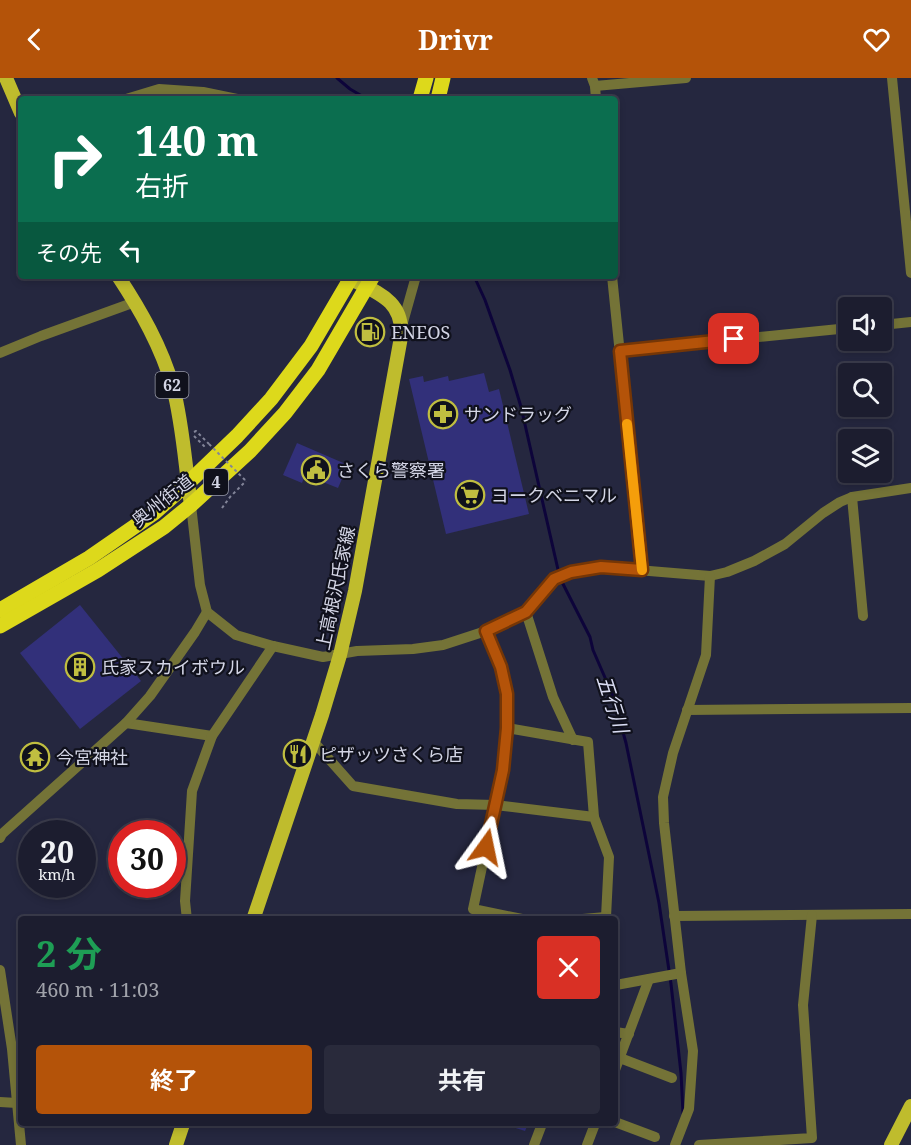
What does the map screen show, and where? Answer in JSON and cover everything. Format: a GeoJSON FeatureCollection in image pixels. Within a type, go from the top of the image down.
{"type":"FeatureCollection","features":[{"type":"Feature","properties":{"kind":"highway"},"geometry":{"type":"LineString","coordinates":[[421,96],[426,78]]}},
{"type":"Feature","properties":{"kind":"highway"},"geometry":{"type":"LineString","coordinates":[[439,96],[443,78]]}},
{"type":"Feature","properties":{"kind":"highway","name":"奥州街道"},"geometry":{"type":"LineString","coordinates":[[0,610],[89,558],[154,513],[187,484],[237,436],[271,399],[311,346],[351,279]]}},
{"type":"Feature","properties":{"kind":"highway","name":"奥州街道"},"geometry":{"type":"LineString","coordinates":[[0,626],[98,570],[191,505],[250,450],[285,412],[318,370],[370,282]]}},
{"type":"Feature","properties":{"kind":"main road"},"geometry":{"type":"LineString","coordinates":[[6,78],[18,106]]}},
{"type":"Feature","properties":{"kind":"main road","name":"62"},"geometry":{"type":"LineString","coordinates":[[120,279],[153,335],[173,388],[179,415],[191,505]]}},
{"type":"Feature","properties":{"kind":"main road"},"geometry":{"type":"LineString","coordinates":[[370,282],[394,306],[400,315],[402,326]]}},
{"type":"Feature","properties":{"kind":"main road","name":"上高根沢氏家線"},"geometry":{"type":"LineString","coordinates":[[254,916],[340,655],[371,508],[402,326]]}},
{"type":"Feature","properties":{"kind":"main road"},"geometry":{"type":"LineString","coordinates":[[893,1141],[911,1106]]}},
{"type":"Feature","properties":{"kind":"main road"},"geometry":{"type":"LineString","coordinates":[[176,1145],[182,1126]]}},
{"type":"Feature","properties":{"kind":"street"},"geometry":{"type":"LineString","coordinates":[[593,82],[686,78]]}},
{"type":"Feature","properties":{"kind":"street"},"geometry":{"type":"LineString","coordinates":[[892,78],[911,273]]}},
{"type":"Feature","properties":{"kind":"street"},"geometry":{"type":"LineString","coordinates":[[137,96],[159,90],[203,92],[222,96]]}},
{"type":"Feature","properties":{"kind":"street"},"geometry":{"type":"LineString","coordinates":[[402,326],[415,279]]}},
{"type":"Feature","properties":{"kind":"street"},"geometry":{"type":"LineString","coordinates":[[612,279],[642,570]]}},
{"type":"Feature","properties":{"kind":"street"},"geometry":{"type":"LineString","coordinates":[[0,353],[135,302]]}},
{"type":"Feature","properties":{"kind":"street"},"geometry":{"type":"LineString","coordinates":[[892,324],[911,322]]}},
{"type":"Feature","properties":{"kind":"street"},"geometry":{"type":"LineString","coordinates":[[620,351],[838,329]]}},
{"type":"Feature","properties":{"kind":"street"},"geometry":{"type":"LineString","coordinates":[[191,505],[200,585],[207,612],[236,635],[323,657],[357,651],[413,649],[443,645],[486,631],[526,612],[554,579],[571,572],[601,567],[710,576],[727,572],[754,561],[784,544],[840,502],[852,497],[911,488]]}},
{"type":"Feature","properties":{"kind":"street"},"geometry":{"type":"LineString","coordinates":[[852,497],[863,616]]}},
{"type":"Feature","properties":{"kind":"street"},"geometry":{"type":"LineString","coordinates":[[675,1145],[689,1109],[693,1051],[674,916],[663,797],[673,753],[706,655],[710,576]]}},
{"type":"Feature","properties":{"kind":"street"},"geometry":{"type":"LineString","coordinates":[[0,838],[126,723],[150,696],[207,612]]}},
{"type":"Feature","properties":{"kind":"street"},"geometry":{"type":"LineString","coordinates":[[526,612],[553,697],[573,740]]}},
{"type":"Feature","properties":{"kind":"street"},"geometry":{"type":"LineString","coordinates":[[486,631],[501,667],[507,694],[507,728],[503,770],[473,909],[507,916]]}},
{"type":"Feature","properties":{"kind":"street"},"geometry":{"type":"LineString","coordinates":[[187,916],[185,901],[192,791],[212,736],[273,646]]}},
{"type":"Feature","properties":{"kind":"street"},"geometry":{"type":"LineString","coordinates":[[687,710],[911,708]]}},
{"type":"Feature","properties":{"kind":"street"},"geometry":{"type":"LineString","coordinates":[[126,723],[212,736]]}},
{"type":"Feature","properties":{"kind":"street"},"geometry":{"type":"LineString","coordinates":[[507,728],[588,742],[594,817],[609,857],[607,916]]}},
{"type":"Feature","properties":{"kind":"street"},"geometry":{"type":"LineString","coordinates":[[313,741],[353,786],[457,804],[495,805],[594,817]]}},
{"type":"Feature","properties":{"kind":"street"},"geometry":{"type":"LineString","coordinates":[[674,916],[911,914]]}},
{"type":"Feature","properties":{"kind":"street"},"geometry":{"type":"LineString","coordinates":[[699,1145],[812,1137],[803,1005],[812,915]]}},
{"type":"Feature","properties":{"kind":"street"},"geometry":{"type":"LineString","coordinates":[[0,970],[12,1049],[18,1114]]}},
{"type":"Feature","properties":{"kind":"street"},"geometry":{"type":"LineString","coordinates":[[618,984],[681,973]]}},
{"type":"Feature","properties":{"kind":"street"},"geometry":{"type":"LineString","coordinates":[[618,1063],[649,979]]}},
{"type":"Feature","properties":{"kind":"street"},"geometry":{"type":"LineString","coordinates":[[618,1032],[629,1034]]}},
{"type":"Feature","properties":{"kind":"street"},"geometry":{"type":"LineString","coordinates":[[620,1058],[672,1078]]}},
{"type":"Feature","properties":{"kind":"street"},"geometry":{"type":"LineString","coordinates":[[0,1102],[17,1103]]}},
{"type":"Feature","properties":{"kind":"street"},"geometry":{"type":"LineString","coordinates":[[618,1123],[655,1137]]}},
{"type":"Feature","properties":{"kind":"street"},"geometry":{"type":"LineString","coordinates":[[19,1126],[21,1145]]}},
{"type":"Feature","properties":{"kind":"street"},"geometry":{"type":"LineString","coordinates":[[534,1145],[541,1126]]}},
{"type":"Feature","properties":{"kind":"street"},"geometry":{"type":"LineString","coordinates":[[587,1145],[594,1126]]}},
{"type":"Feature","properties":{"kind":"path"},"geometry":{"type":"LineString","coordinates":[[205,447],[192,434],[196,431],[246,481],[222,508]]}},
{"type":"Feature","properties":{"kind":"building"},"geometry":{"type":"Polygon","coordinates":[[[484,373],[489,392],[499,389],[529,514],[446,534],[409,379],[423,376],[424,382],[448,376],[449,381],[484,373]]]}},
{"type":"Feature","properties":{"kind":"building","name":"さくら警察署"},"geometry":{"type":"Polygon","coordinates":[[[297,443],[348,465],[338,488],[305,475],[302,483],[283,475],[297,443]]]}},
{"type":"Feature","properties":{"kind":"building","name":"氏家スカイボウル"},"geometry":{"type":"Polygon","coordinates":[[[80,605],[141,681],[80,729],[20,653],[80,605]]]}},
{"type":"Feature","properties":{"kind":"building"},"geometry":{"type":"Polygon","coordinates":[[[509,1126],[527,1126],[525,1131],[509,1126]]]}},
{"type":"Feature","properties":{"kind":"waterway","name":"五行川"},"geometry":{"type":"LineString","coordinates":[[337,78],[362,96]]}},
{"type":"Feature","properties":{"kind":"waterway","name":"五行川"},"geometry":{"type":"LineString","coordinates":[[475,279],[510,370],[521,407],[559,574]]}},
{"type":"Feature","properties":{"kind":"waterway","name":"五行川"},"geometry":{"type":"LineString","coordinates":[[561,580],[590,637],[593,650],[613,696],[626,743],[659,903],[671,984],[683,1113]]}},
{"type":"Feature","properties":{"kind":"slow traffic"},"geometry":{"type":"LineString","coordinates":[[627,424],[642,570]]}},
{"type":"Feature","properties":{"kind":"place","name":"ENEOS"},"geometry":{"type":"Point","coordinates":[370,332]}},
{"type":"Feature","properties":{"kind":"place","name":"サンドラッグ"},"geometry":{"type":"Point","coordinates":[443,414]}},
{"type":"Feature","properties":{"kind":"place","name":"さくら警察署"},"geometry":{"type":"Point","coordinates":[316,470]}},
{"type":"Feature","properties":{"kind":"place","name":"ヨークベニマル"},"geometry":{"type":"Point","coordinates":[470,495]}},
{"type":"Feature","properties":{"kind":"place","name":"氏家スカイボウル"},"geometry":{"type":"Point","coordinates":[80,667]}},
{"type":"Feature","properties":{"kind":"place","name":"ピザッツさくら店"},"geometry":{"type":"Point","coordinates":[298,754]}},
{"type":"Feature","properties":{"kind":"place","name":"今宮神社"},"geometry":{"type":"Point","coordinates":[35,757]}},
{"type":"Feature","properties":{"kind":"route"},"geometry":{"type":"LineString","coordinates":[[486,847],[503,770],[507,728],[507,694],[501,667],[486,631],[526,612],[554,579],[571,572],[601,567],[642,570],[620,351],[734,339]]}}]}
